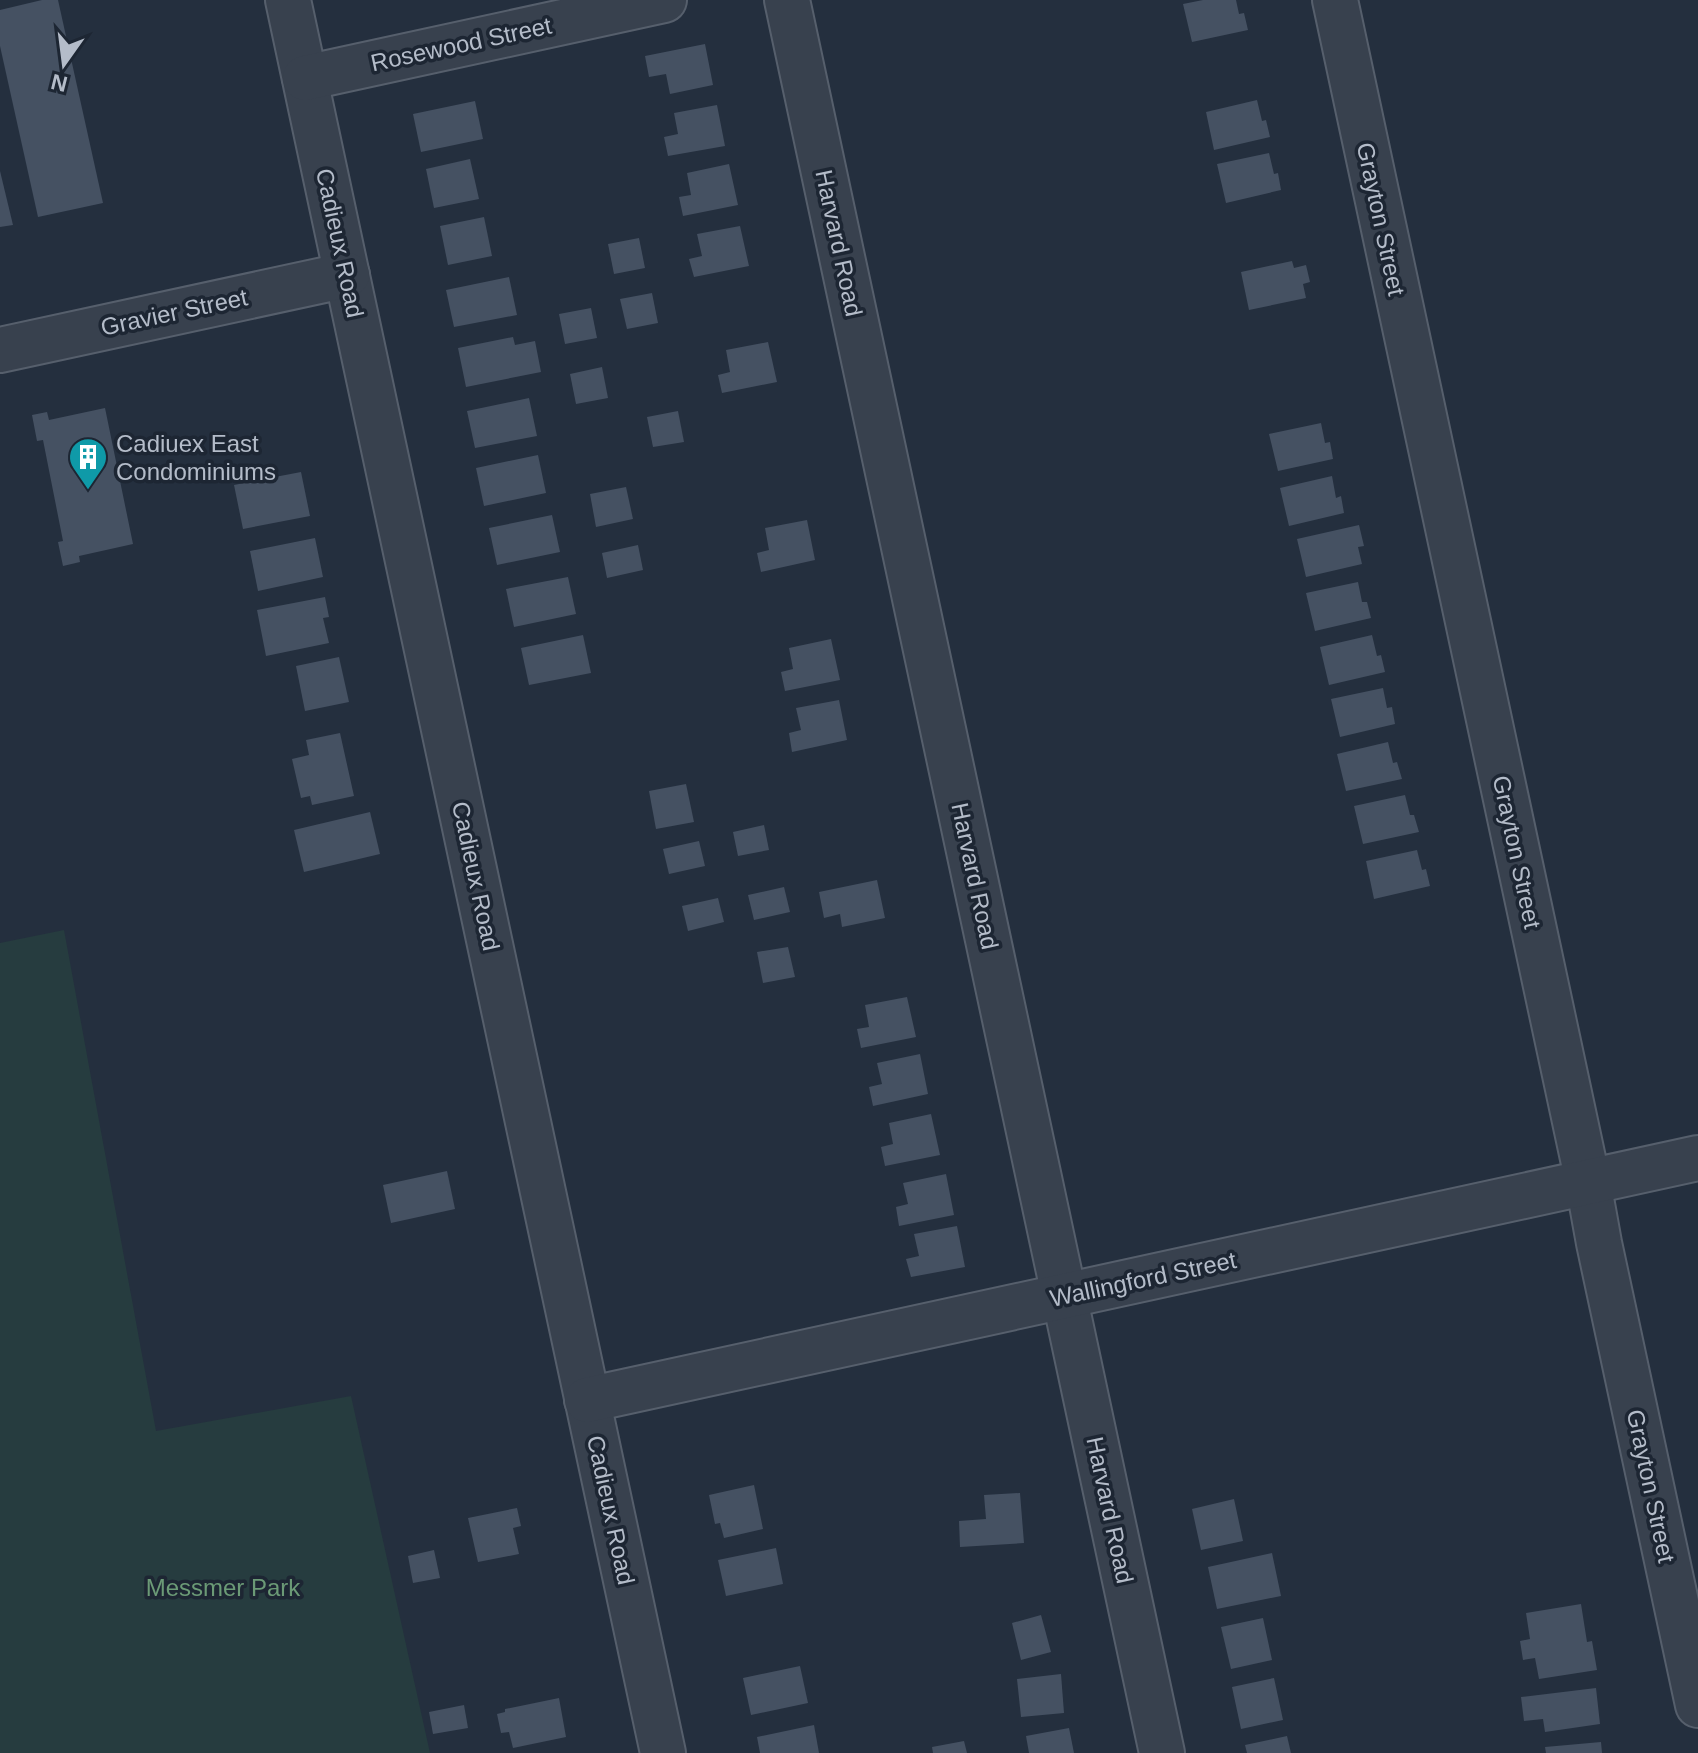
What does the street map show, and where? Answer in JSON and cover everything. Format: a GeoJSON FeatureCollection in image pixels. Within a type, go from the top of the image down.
{"type":"FeatureCollection","features":[{"type":"Feature","properties":{"kind":"street","name":"Cadieux Road"},"geometry":{"type":"LineString","coordinates":[[288,0],[663,1753]]}},
{"type":"Feature","properties":{"kind":"street","name":"Rosewood Street"},"geometry":{"type":"LineString","coordinates":[[305,78],[664,0]]}},
{"type":"Feature","properties":{"kind":"street","name":"Harvard Road"},"geometry":{"type":"LineString","coordinates":[[787,0],[1162,1753]]}},
{"type":"Feature","properties":{"kind":"street","name":"Grayton Street"},"geometry":{"type":"LineString","coordinates":[[1335,0],[1698,1705]]}},
{"type":"Feature","properties":{"kind":"street","name":"Gravier Street"},"geometry":{"type":"LineString","coordinates":[[0,350],[347,275]]}},
{"type":"Feature","properties":{"kind":"street","name":"Wallingford Street"},"geometry":{"type":"LineString","coordinates":[[587,1400],[1698,1158]]}},
{"type":"Feature","properties":{"kind":"green space","name":"Messmer Park"},"geometry":{"type":"Polygon","coordinates":[[[64,930],[156,1431],[351,1396],[430,1753],[0,1753],[0,943],[64,930]]]}},
{"type":"Feature","properties":{"kind":"building"},"geometry":{"type":"Polygon","coordinates":[[[42,0],[58,0],[103,203],[38,217],[0,46],[0,10],[42,0]]]}},
{"type":"Feature","properties":{"kind":"building"},"geometry":{"type":"Polygon","coordinates":[[[1203,0],[1236,0],[1239,14],[1244,13],[1248,30],[1192,42],[1183,4],[1203,0]]]}},
{"type":"Feature","properties":{"kind":"building"},"geometry":{"type":"Polygon","coordinates":[[[705,44],[713,85],[670,94],[666,74],[649,77],[645,56],[705,44]]]}},
{"type":"Feature","properties":{"kind":"building"},"geometry":{"type":"Polygon","coordinates":[[[1257,100],[1270,137],[1214,150],[1206,112],[1257,100]]]}},
{"type":"Feature","properties":{"kind":"building"},"geometry":{"type":"Polygon","coordinates":[[[475,101],[483,139],[421,152],[413,114],[475,101]]]}},
{"type":"Feature","properties":{"kind":"building"},"geometry":{"type":"Polygon","coordinates":[[[717,105],[725,146],[668,156],[664,137],[678,134],[674,113],[717,105]]]}},
{"type":"Feature","properties":{"kind":"building"},"geometry":{"type":"Polygon","coordinates":[[[1269,153],[1281,190],[1226,203],[1217,164],[1269,153]]]}},
{"type":"Feature","properties":{"kind":"building"},"geometry":{"type":"Polygon","coordinates":[[[470,159],[479,199],[434,208],[426,169],[470,159]]]}},
{"type":"Feature","properties":{"kind":"building"},"geometry":{"type":"Polygon","coordinates":[[[729,164],[738,205],[683,216],[679,197],[691,195],[687,173],[729,164]]]}},
{"type":"Feature","properties":{"kind":"building"},"geometry":{"type":"Polygon","coordinates":[[[0,171],[13,225],[0,227],[0,171]]]}},
{"type":"Feature","properties":{"kind":"building"},"geometry":{"type":"Polygon","coordinates":[[[484,217],[492,256],[448,265],[440,226],[484,217]]]}},
{"type":"Feature","properties":{"kind":"building"},"geometry":{"type":"Polygon","coordinates":[[[740,226],[749,266],[694,277],[689,259],[702,256],[697,234],[740,226]]]}},
{"type":"Feature","properties":{"kind":"building"},"geometry":{"type":"Polygon","coordinates":[[[639,238],[645,268],[614,274],[608,244],[639,238]]]}},
{"type":"Feature","properties":{"kind":"building"},"geometry":{"type":"Polygon","coordinates":[[[1292,261],[1294,268],[1306,265],[1310,282],[1303,284],[1306,298],[1249,310],[1241,272],[1292,261]]]}},
{"type":"Feature","properties":{"kind":"building"},"geometry":{"type":"Polygon","coordinates":[[[509,277],[517,315],[454,327],[446,290],[509,277]]]}},
{"type":"Feature","properties":{"kind":"building"},"geometry":{"type":"Polygon","coordinates":[[[652,293],[658,323],[627,329],[620,299],[652,293]]]}},
{"type":"Feature","properties":{"kind":"building"},"geometry":{"type":"Polygon","coordinates":[[[591,308],[597,338],[565,344],[559,314],[591,308]]]}},
{"type":"Feature","properties":{"kind":"building"},"geometry":{"type":"Polygon","coordinates":[[[513,337],[515,345],[535,341],[541,372],[466,387],[458,348],[513,337]]]}},
{"type":"Feature","properties":{"kind":"building"},"geometry":{"type":"Polygon","coordinates":[[[768,342],[777,382],[722,393],[718,375],[730,372],[726,350],[768,342]]]}},
{"type":"Feature","properties":{"kind":"building"},"geometry":{"type":"Polygon","coordinates":[[[602,367],[608,398],[576,404],[570,374],[602,367]]]}},
{"type":"Feature","properties":{"kind":"building"},"geometry":{"type":"Polygon","coordinates":[[[529,398],[537,436],[475,448],[467,411],[529,398]]]}},
{"type":"Feature","properties":{"kind":"building","name":"Cadiuex East Condominiums"},"geometry":{"type":"Polygon","coordinates":[[[105,408],[133,544],[79,556],[80,562],[63,566],[58,542],[63,541],[43,440],[37,441],[32,415],[47,412],[49,420],[105,408]]]}},
{"type":"Feature","properties":{"kind":"building"},"geometry":{"type":"Polygon","coordinates":[[[678,411],[684,442],[653,447],[647,417],[678,411]]]}},
{"type":"Feature","properties":{"kind":"building"},"geometry":{"type":"Polygon","coordinates":[[[1321,423],[1325,443],[1330,442],[1333,459],[1278,471],[1269,434],[1321,423]]]}},
{"type":"Feature","properties":{"kind":"building"},"geometry":{"type":"Polygon","coordinates":[[[538,455],[546,493],[484,506],[476,468],[538,455]]]}},
{"type":"Feature","properties":{"kind":"building"},"geometry":{"type":"Polygon","coordinates":[[[301,472],[310,516],[243,529],[234,485],[301,472]]]}},
{"type":"Feature","properties":{"kind":"building"},"geometry":{"type":"Polygon","coordinates":[[[1332,476],[1336,498],[1341,496],[1344,513],[1289,526],[1280,488],[1332,476]]]}},
{"type":"Feature","properties":{"kind":"building"},"geometry":{"type":"Polygon","coordinates":[[[626,487],[633,519],[596,527],[590,494],[626,487]]]}},
{"type":"Feature","properties":{"kind":"building"},"geometry":{"type":"Polygon","coordinates":[[[552,515],[560,552],[497,565],[489,528],[552,515]]]}},
{"type":"Feature","properties":{"kind":"building"},"geometry":{"type":"Polygon","coordinates":[[[807,520],[815,560],[761,572],[757,553],[769,550],[765,528],[807,520]]]}},
{"type":"Feature","properties":{"kind":"building"},"geometry":{"type":"Polygon","coordinates":[[[1359,525],[1364,546],[1358,547],[1362,564],[1306,577],[1297,539],[1359,525]]]}},
{"type":"Feature","properties":{"kind":"building"},"geometry":{"type":"Polygon","coordinates":[[[315,538],[323,577],[258,591],[250,551],[315,538]]]}},
{"type":"Feature","properties":{"kind":"building"},"geometry":{"type":"Polygon","coordinates":[[[638,545],[643,570],[607,578],[602,553],[638,545]]]}},
{"type":"Feature","properties":{"kind":"building"},"geometry":{"type":"Polygon","coordinates":[[[568,577],[576,614],[514,627],[506,589],[568,577]]]}},
{"type":"Feature","properties":{"kind":"building"},"geometry":{"type":"Polygon","coordinates":[[[1358,582],[1362,602],[1367,602],[1371,618],[1315,631],[1306,593],[1358,582]]]}},
{"type":"Feature","properties":{"kind":"building"},"geometry":{"type":"Polygon","coordinates":[[[325,597],[329,617],[323,618],[329,643],[266,656],[257,610],[325,597]]]}},
{"type":"Feature","properties":{"kind":"building"},"geometry":{"type":"Polygon","coordinates":[[[583,635],[591,673],[529,685],[521,648],[583,635]]]}},
{"type":"Feature","properties":{"kind":"building"},"geometry":{"type":"Polygon","coordinates":[[[1372,635],[1385,672],[1329,685],[1320,647],[1372,635]]]}},
{"type":"Feature","properties":{"kind":"building"},"geometry":{"type":"Polygon","coordinates":[[[831,639],[840,680],[785,691],[781,672],[793,669],[789,648],[831,639]]]}},
{"type":"Feature","properties":{"kind":"building"},"geometry":{"type":"Polygon","coordinates":[[[339,657],[349,702],[305,711],[296,666],[339,657]]]}},
{"type":"Feature","properties":{"kind":"building"},"geometry":{"type":"Polygon","coordinates":[[[1383,688],[1387,708],[1392,707],[1395,724],[1340,737],[1331,699],[1383,688]]]}},
{"type":"Feature","properties":{"kind":"building"},"geometry":{"type":"Polygon","coordinates":[[[839,700],[847,740],[792,752],[789,733],[801,730],[796,708],[839,700]]]}},
{"type":"Feature","properties":{"kind":"building"},"geometry":{"type":"Polygon","coordinates":[[[340,733],[354,796],[312,805],[310,796],[301,798],[292,759],[309,755],[306,740],[340,733]]]}},
{"type":"Feature","properties":{"kind":"building"},"geometry":{"type":"Polygon","coordinates":[[[1388,742],[1393,763],[1397,762],[1402,779],[1346,791],[1337,754],[1388,742]]]}},
{"type":"Feature","properties":{"kind":"building"},"geometry":{"type":"Polygon","coordinates":[[[686,784],[694,822],[656,829],[649,791],[686,784]]]}},
{"type":"Feature","properties":{"kind":"building"},"geometry":{"type":"Polygon","coordinates":[[[1405,795],[1410,815],[1414,815],[1419,832],[1363,844],[1354,806],[1405,795]]]}},
{"type":"Feature","properties":{"kind":"building"},"geometry":{"type":"Polygon","coordinates":[[[370,812],[380,854],[304,872],[294,830],[370,812]]]}},
{"type":"Feature","properties":{"kind":"building"},"geometry":{"type":"Polygon","coordinates":[[[764,825],[769,850],[738,856],[733,832],[764,825]]]}},
{"type":"Feature","properties":{"kind":"building"},"geometry":{"type":"Polygon","coordinates":[[[699,841],[705,866],[669,874],[663,849],[699,841]]]}},
{"type":"Feature","properties":{"kind":"building"},"geometry":{"type":"Polygon","coordinates":[[[1417,850],[1430,886],[1374,899],[1366,861],[1417,850]]]}},
{"type":"Feature","properties":{"kind":"building"},"geometry":{"type":"Polygon","coordinates":[[[877,880],[885,918],[842,927],[840,914],[824,918],[819,892],[877,880]]]}},
{"type":"Feature","properties":{"kind":"building"},"geometry":{"type":"Polygon","coordinates":[[[784,887],[790,912],[754,920],[748,895],[784,887]]]}},
{"type":"Feature","properties":{"kind":"building"},"geometry":{"type":"Polygon","coordinates":[[[718,898],[724,922],[688,931],[682,906],[718,898]]]}},
{"type":"Feature","properties":{"kind":"building"},"geometry":{"type":"Polygon","coordinates":[[[788,947],[795,977],[763,983],[757,952],[788,947]]]}},
{"type":"Feature","properties":{"kind":"building"},"geometry":{"type":"Polygon","coordinates":[[[907,997],[916,1037],[861,1048],[857,1029],[869,1027],[865,1005],[907,997]]]}},
{"type":"Feature","properties":{"kind":"building"},"geometry":{"type":"Polygon","coordinates":[[[920,1054],[928,1094],[873,1106],[869,1087],[882,1084],[877,1063],[920,1054]]]}},
{"type":"Feature","properties":{"kind":"building"},"geometry":{"type":"Polygon","coordinates":[[[931,1114],[940,1155],[885,1166],[881,1147],[893,1144],[889,1123],[931,1114]]]}},
{"type":"Feature","properties":{"kind":"building"},"geometry":{"type":"Polygon","coordinates":[[[447,1171],[455,1209],[391,1223],[383,1185],[447,1171]]]}},
{"type":"Feature","properties":{"kind":"building"},"geometry":{"type":"Polygon","coordinates":[[[946,1174],[954,1215],[899,1226],[896,1207],[908,1204],[903,1183],[946,1174]]]}},
{"type":"Feature","properties":{"kind":"building"},"geometry":{"type":"Polygon","coordinates":[[[957,1226],[965,1267],[911,1277],[906,1259],[919,1256],[914,1234],[957,1226]]]}},
{"type":"Feature","properties":{"kind":"building"},"geometry":{"type":"Polygon","coordinates":[[[754,1485],[763,1529],[724,1538],[720,1523],[715,1524],[709,1495],[754,1485]]]}},
{"type":"Feature","properties":{"kind":"building"},"geometry":{"type":"Polygon","coordinates":[[[1020,1493],[1024,1543],[960,1547],[959,1521],[986,1519],[984,1495],[1020,1493]]]}},
{"type":"Feature","properties":{"kind":"building"},"geometry":{"type":"Polygon","coordinates":[[[1234,1499],[1243,1541],[1201,1550],[1192,1509],[1234,1499]]]}},
{"type":"Feature","properties":{"kind":"building"},"geometry":{"type":"Polygon","coordinates":[[[517,1508],[521,1526],[513,1528],[519,1554],[478,1562],[468,1518],[517,1508]]]}},
{"type":"Feature","properties":{"kind":"building"},"geometry":{"type":"Polygon","coordinates":[[[776,1548],[783,1584],[726,1596],[718,1560],[776,1548]]]}},
{"type":"Feature","properties":{"kind":"building"},"geometry":{"type":"Polygon","coordinates":[[[434,1550],[440,1578],[413,1583],[408,1556],[434,1550]]]}},
{"type":"Feature","properties":{"kind":"building"},"geometry":{"type":"Polygon","coordinates":[[[1272,1553],[1281,1596],[1217,1609],[1208,1567],[1272,1553]]]}},
{"type":"Feature","properties":{"kind":"building"},"geometry":{"type":"Polygon","coordinates":[[[1581,1604],[1587,1642],[1592,1641],[1597,1670],[1539,1679],[1535,1658],[1523,1660],[1520,1641],[1530,1639],[1526,1613],[1581,1604]]]}},
{"type":"Feature","properties":{"kind":"building"},"geometry":{"type":"Polygon","coordinates":[[[1041,1615],[1051,1652],[1021,1660],[1012,1623],[1041,1615]]]}},
{"type":"Feature","properties":{"kind":"building"},"geometry":{"type":"Polygon","coordinates":[[[1263,1618],[1272,1660],[1231,1669],[1221,1627],[1263,1618]]]}},
{"type":"Feature","properties":{"kind":"building"},"geometry":{"type":"Polygon","coordinates":[[[800,1666],[808,1703],[751,1715],[743,1678],[800,1666]]]}},
{"type":"Feature","properties":{"kind":"building"},"geometry":{"type":"Polygon","coordinates":[[[1061,1674],[1064,1713],[1021,1717],[1017,1679],[1061,1674]]]}},
{"type":"Feature","properties":{"kind":"building"},"geometry":{"type":"Polygon","coordinates":[[[1274,1678],[1283,1720],[1241,1729],[1232,1687],[1274,1678]]]}},
{"type":"Feature","properties":{"kind":"building"},"geometry":{"type":"Polygon","coordinates":[[[1596,1688],[1600,1724],[1545,1732],[1543,1719],[1524,1721],[1521,1697],[1596,1688]]]}},
{"type":"Feature","properties":{"kind":"building"},"geometry":{"type":"Polygon","coordinates":[[[559,1698],[566,1737],[513,1748],[509,1732],[501,1733],[497,1714],[505,1712],[505,1709],[559,1698]]]}},
{"type":"Feature","properties":{"kind":"building"},"geometry":{"type":"Polygon","coordinates":[[[464,1705],[468,1728],[433,1734],[429,1712],[464,1705]]]}},
{"type":"Feature","properties":{"kind":"building"},"geometry":{"type":"Polygon","coordinates":[[[814,1725],[819,1753],[760,1753],[757,1737],[814,1725]]]}},
{"type":"Feature","properties":{"kind":"building"},"geometry":{"type":"Polygon","coordinates":[[[1069,1728],[1074,1753],[1029,1753],[1026,1736],[1069,1728]]]}},
{"type":"Feature","properties":{"kind":"building"},"geometry":{"type":"Polygon","coordinates":[[[1287,1736],[1291,1753],[1247,1753],[1245,1745],[1287,1736]]]}},
{"type":"Feature","properties":{"kind":"building"},"geometry":{"type":"Polygon","coordinates":[[[964,1741],[967,1753],[933,1753],[932,1747],[964,1741]]]}},
{"type":"Feature","properties":{"kind":"building"},"geometry":{"type":"Polygon","coordinates":[[[1601,1742],[1602,1753],[1546,1753],[1545,1747],[1601,1742]]]}},
{"type":"Feature","properties":{"kind":"place","name":"Cadiuex East Condominiums"},"geometry":{"type":"Point","coordinates":[88,491]}}]}
